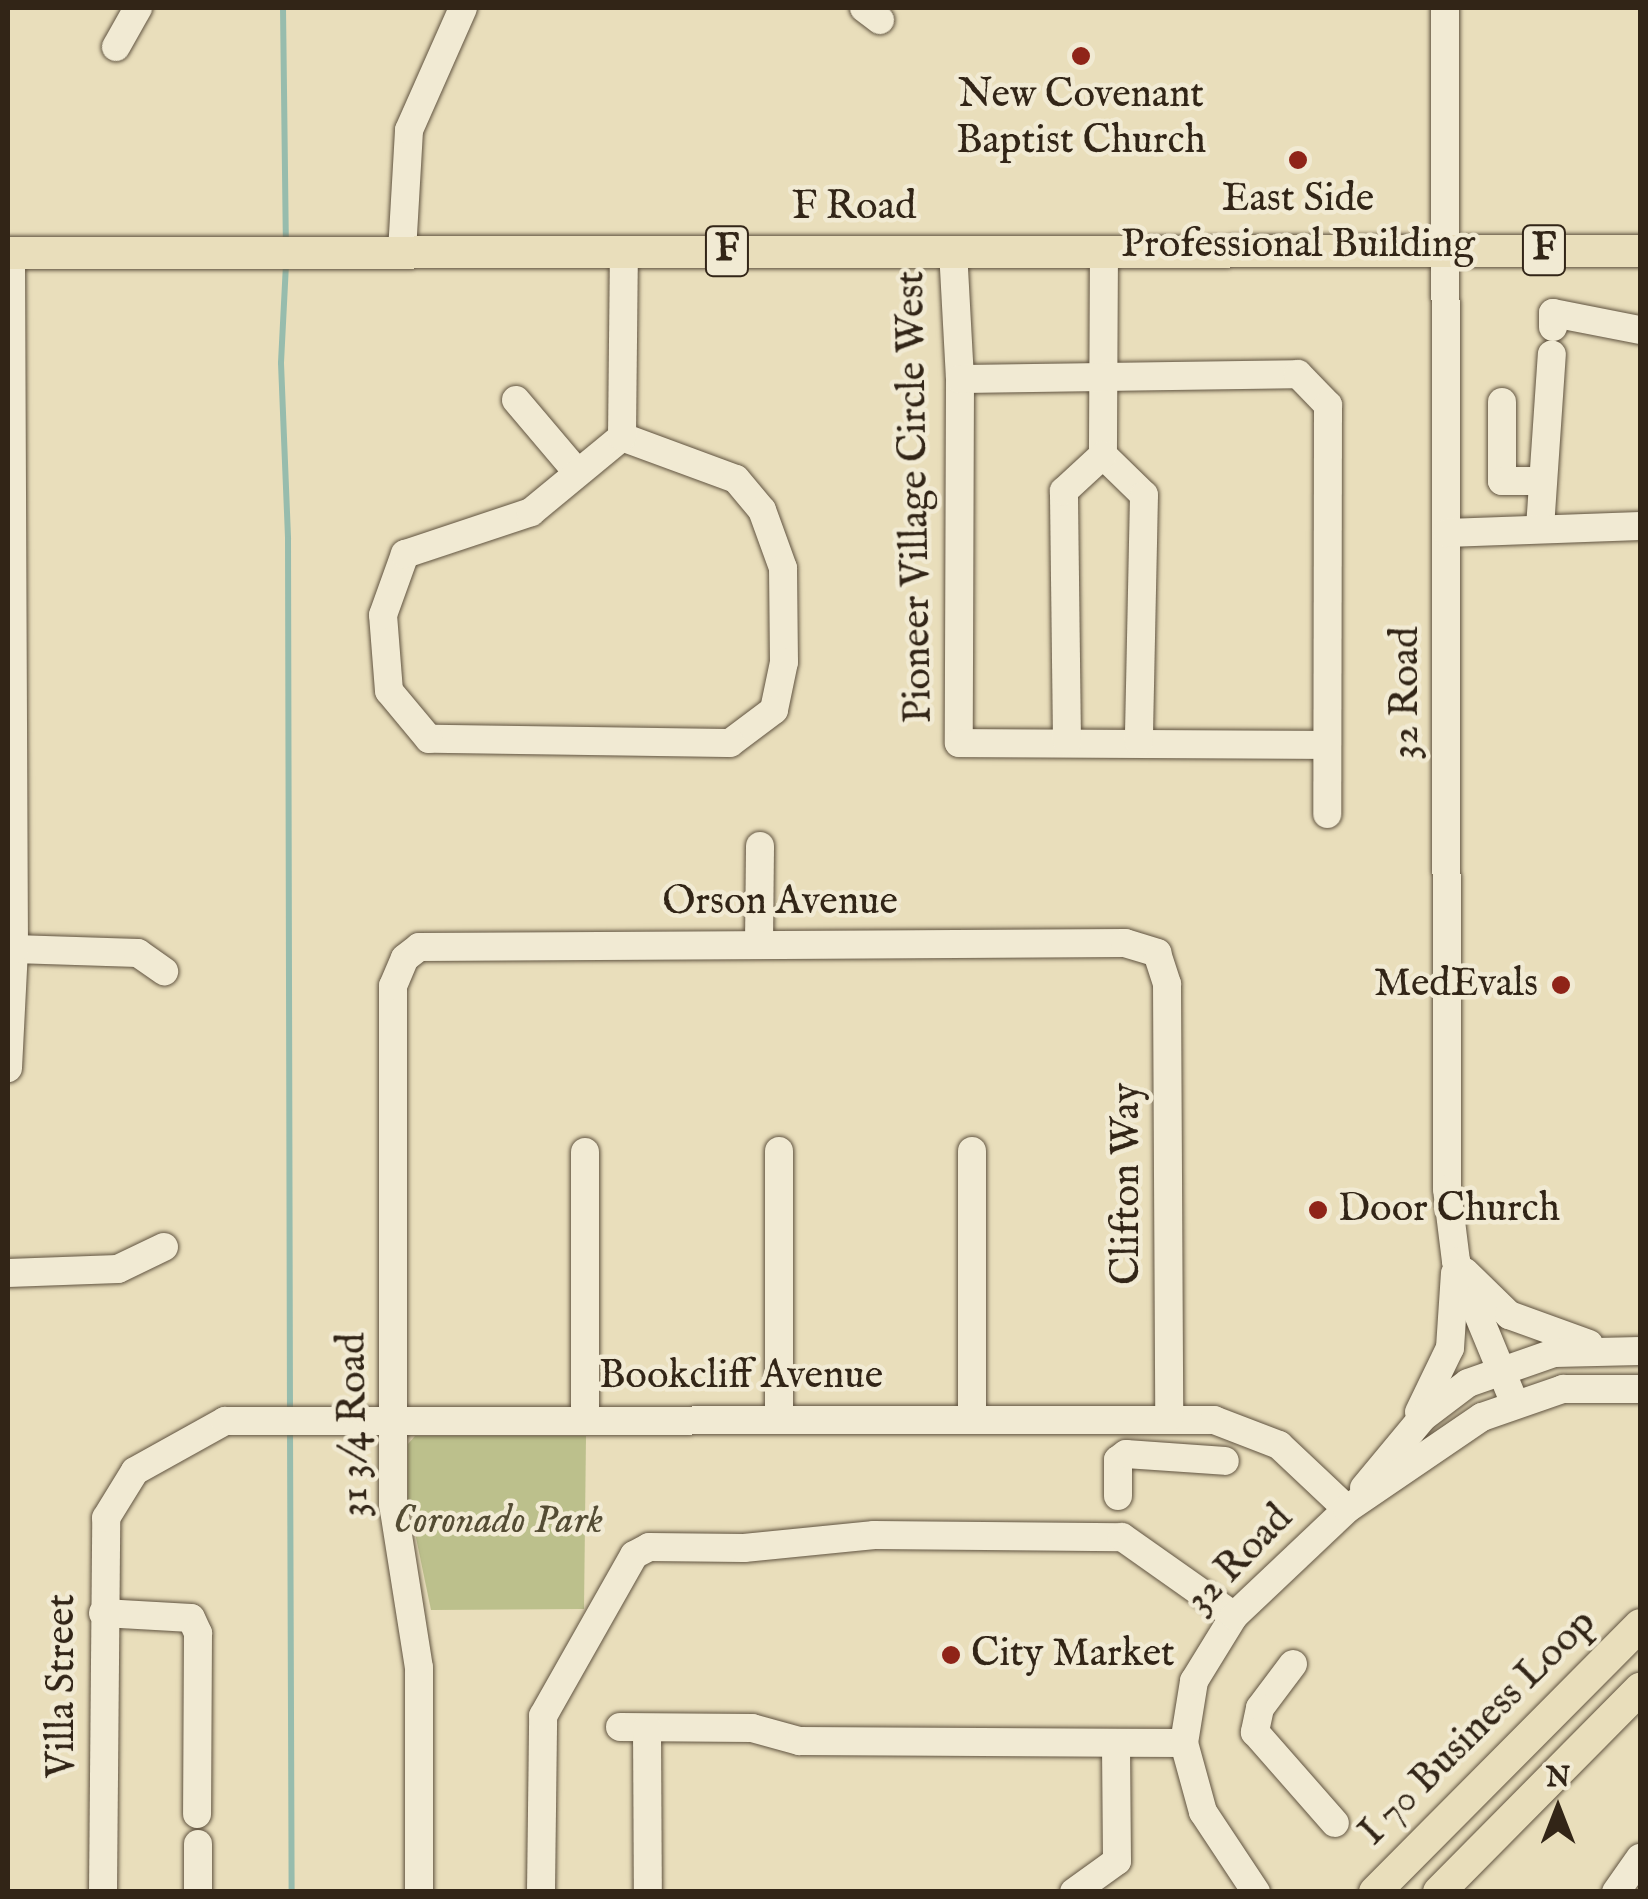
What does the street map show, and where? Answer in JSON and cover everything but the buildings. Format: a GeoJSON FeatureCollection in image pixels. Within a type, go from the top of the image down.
{"type":"FeatureCollection","features":[{"type":"Feature","properties":{"kind":"main road","name":"F Road"},"geometry":{"type":"LineString","coordinates":[[9,253],[1447,249],[1640,252]]}},
{"type":"Feature","properties":{"kind":"main road","name":"I 70 Business Loop"},"geometry":{"type":"LineString","coordinates":[[1375,1892],[1640,1625]]}},
{"type":"Feature","properties":{"kind":"main road"},"geometry":{"type":"LineString","coordinates":[[1440,1892],[1640,1689]]}},
{"type":"Feature","properties":{"kind":"main road"},"geometry":{"type":"LineString","coordinates":[[1455,1892],[1486,1848]]}},
{"type":"Feature","properties":{"kind":"street"},"geometry":{"type":"LineString","coordinates":[[116,47],[138,8]]}},
{"type":"Feature","properties":{"kind":"street"},"geometry":{"type":"LineString","coordinates":[[402,252],[409,130],[463,8]]}},
{"type":"Feature","properties":{"kind":"street","name":"32 Road"},"geometry":{"type":"LineString","coordinates":[[1445,8],[1447,1189],[1456,1261],[1514,1402]]}},
{"type":"Feature","properties":{"kind":"street","name":"Pioneer Village Circle West"},"geometry":{"type":"LineString","coordinates":[[953,250],[960,378],[958,743],[1067,742]]}},
{"type":"Feature","properties":{"kind":"street"},"geometry":{"type":"LineString","coordinates":[[1104,250],[1103,455],[1144,495],[1139,742]]}},
{"type":"Feature","properties":{"kind":"street"},"geometry":{"type":"LineString","coordinates":[[622,438],[624,251]]}},
{"type":"Feature","properties":{"kind":"street"},"geometry":{"type":"LineString","coordinates":[[8,1068],[14,949],[9,253]]}},
{"type":"Feature","properties":{"kind":"street"},"geometry":{"type":"LineString","coordinates":[[1540,528],[1552,313],[1640,330]]}},
{"type":"Feature","properties":{"kind":"street"},"geometry":{"type":"LineString","coordinates":[[960,378],[1298,374],[1328,406],[1324,745],[1331,768],[1327,814]]}},
{"type":"Feature","properties":{"kind":"street"},"geometry":{"type":"LineString","coordinates":[[516,400],[577,472]]}},
{"type":"Feature","properties":{"kind":"street"},"geometry":{"type":"LineString","coordinates":[[1502,402],[1502,481],[1541,481]]}},
{"type":"Feature","properties":{"kind":"street"},"geometry":{"type":"LineString","coordinates":[[622,438],[736,479],[762,510],[783,568],[784,662],[774,710],[747,736],[706,745],[429,739],[388,691],[382,615],[405,554],[531,512],[622,438]]}},
{"type":"Feature","properties":{"kind":"street"},"geometry":{"type":"LineString","coordinates":[[1103,455],[1064,490],[1067,742],[1324,745]]}},
{"type":"Feature","properties":{"kind":"street"},"geometry":{"type":"LineString","coordinates":[[1447,533],[1640,526]]}},
{"type":"Feature","properties":{"kind":"street"},"geometry":{"type":"LineString","coordinates":[[759,943],[760,846]]}},
{"type":"Feature","properties":{"kind":"street","name":"Orson Avenue"},"geometry":{"type":"LineString","coordinates":[[405,958],[437,943],[1126,943],[1157,953]]}},
{"type":"Feature","properties":{"kind":"street"},"geometry":{"type":"LineString","coordinates":[[14,949],[138,953],[164,971]]}},
{"type":"Feature","properties":{"kind":"street","name":"Clifton Way"},"geometry":{"type":"LineString","coordinates":[[1157,953],[1167,984],[1168,1417]]}},
{"type":"Feature","properties":{"kind":"street","name":"31 3/4 Road"},"geometry":{"type":"LineString","coordinates":[[405,958],[393,986],[393,1417],[396,1532],[420,1668],[419,1892]]}},
{"type":"Feature","properties":{"kind":"street"},"geometry":{"type":"LineString","coordinates":[[779,1151],[779,1418]]}},
{"type":"Feature","properties":{"kind":"street"},"geometry":{"type":"LineString","coordinates":[[972,1151],[972,1417]]}},
{"type":"Feature","properties":{"kind":"street"},"geometry":{"type":"LineString","coordinates":[[585,1152],[585,1417]]}},
{"type":"Feature","properties":{"kind":"street"},"geometry":{"type":"LineString","coordinates":[[8,1274],[118,1270],[164,1247]]}},
{"type":"Feature","properties":{"kind":"street"},"geometry":{"type":"LineString","coordinates":[[1456,1261],[1509,1315],[1610,1350]]}},
{"type":"Feature","properties":{"kind":"street"},"geometry":{"type":"LineString","coordinates":[[1404,1438],[1450,1348],[1456,1261]]}},
{"type":"Feature","properties":{"kind":"street","name":"32 Road"},"geometry":{"type":"LineString","coordinates":[[1252,1890],[1203,1812],[1184,1744],[1194,1681],[1234,1616],[1347,1509],[1404,1438],[1442,1401],[1498,1370],[1554,1353],[1640,1351]]}},
{"type":"Feature","properties":{"kind":"street","name":"32 Road"},"geometry":{"type":"LineString","coordinates":[[1347,1509],[1454,1434],[1514,1402],[1586,1387],[1640,1389]]}},
{"type":"Feature","properties":{"kind":"street","name":"Bookcliff Avenue"},"geometry":{"type":"LineString","coordinates":[[122,1484],[224,1421],[393,1417],[1168,1417],[1223,1422],[1266,1436],[1347,1509]]}},
{"type":"Feature","properties":{"kind":"street"},"geometry":{"type":"LineString","coordinates":[[1225,1462],[1126,1454],[1118,1460],[1122,1510],[1234,1616]]}},
{"type":"Feature","properties":{"kind":"street","name":"Villa Street"},"geometry":{"type":"LineString","coordinates":[[103,1892],[106,1518],[122,1484]]}},
{"type":"Feature","properties":{"kind":"street"},"geometry":{"type":"LineString","coordinates":[[540,1892],[543,1716],[634,1554],[649,1547],[744,1548],[1122,1510]]}},
{"type":"Feature","properties":{"kind":"street"},"geometry":{"type":"LineString","coordinates":[[103,1613],[191,1618],[198,1633],[198,1814]]}},
{"type":"Feature","properties":{"kind":"street"},"geometry":{"type":"LineString","coordinates":[[1293,1664],[1260,1708],[1255,1732],[1335,1822]]}},
{"type":"Feature","properties":{"kind":"street"},"geometry":{"type":"LineString","coordinates":[[648,1892],[634,1728],[752,1728],[799,1740],[1184,1744]]}},
{"type":"Feature","properties":{"kind":"street"},"geometry":{"type":"LineString","coordinates":[[1074,1892],[1118,1861],[1116,1744]]}},
{"type":"Feature","properties":{"kind":"street"},"geometry":{"type":"LineString","coordinates":[[198,1844],[198,1892]]}},
{"type":"Feature","properties":{"kind":"street"},"geometry":{"type":"LineString","coordinates":[[1616,1892],[1640,1858]]}},
{"type":"Feature","properties":{"kind":"green space","name":"Coronado Park"},"geometry":{"type":"Polygon","coordinates":[[[415,1436],[586,1436],[584,1609],[431,1610],[408,1499],[408,1444],[415,1436]]]}},
{"type":"Feature","properties":{"kind":"waterway"},"geometry":{"type":"LineString","coordinates":[[283,8],[286,241]]}},
{"type":"Feature","properties":{"kind":"waterway"},"geometry":{"type":"LineString","coordinates":[[286,264],[281,363],[288,539],[290,1415]]}},
{"type":"Feature","properties":{"kind":"waterway"},"geometry":{"type":"LineString","coordinates":[[290,1428],[292,1892]]}},
{"type":"Feature","properties":{"kind":"place","name":"New Covenant Baptist Church"},"geometry":{"type":"Point","coordinates":[1081,56]}},
{"type":"Feature","properties":{"kind":"place","name":"East Side Professional Building"},"geometry":{"type":"Point","coordinates":[1298,160]}},
{"type":"Feature","properties":{"kind":"place","name":"MedEvals"},"geometry":{"type":"Point","coordinates":[1561,985]}},
{"type":"Feature","properties":{"kind":"place","name":"Door Church"},"geometry":{"type":"Point","coordinates":[1318,1210]}},
{"type":"Feature","properties":{"kind":"place","name":"City Market"},"geometry":{"type":"Point","coordinates":[951,1655]}}]}
